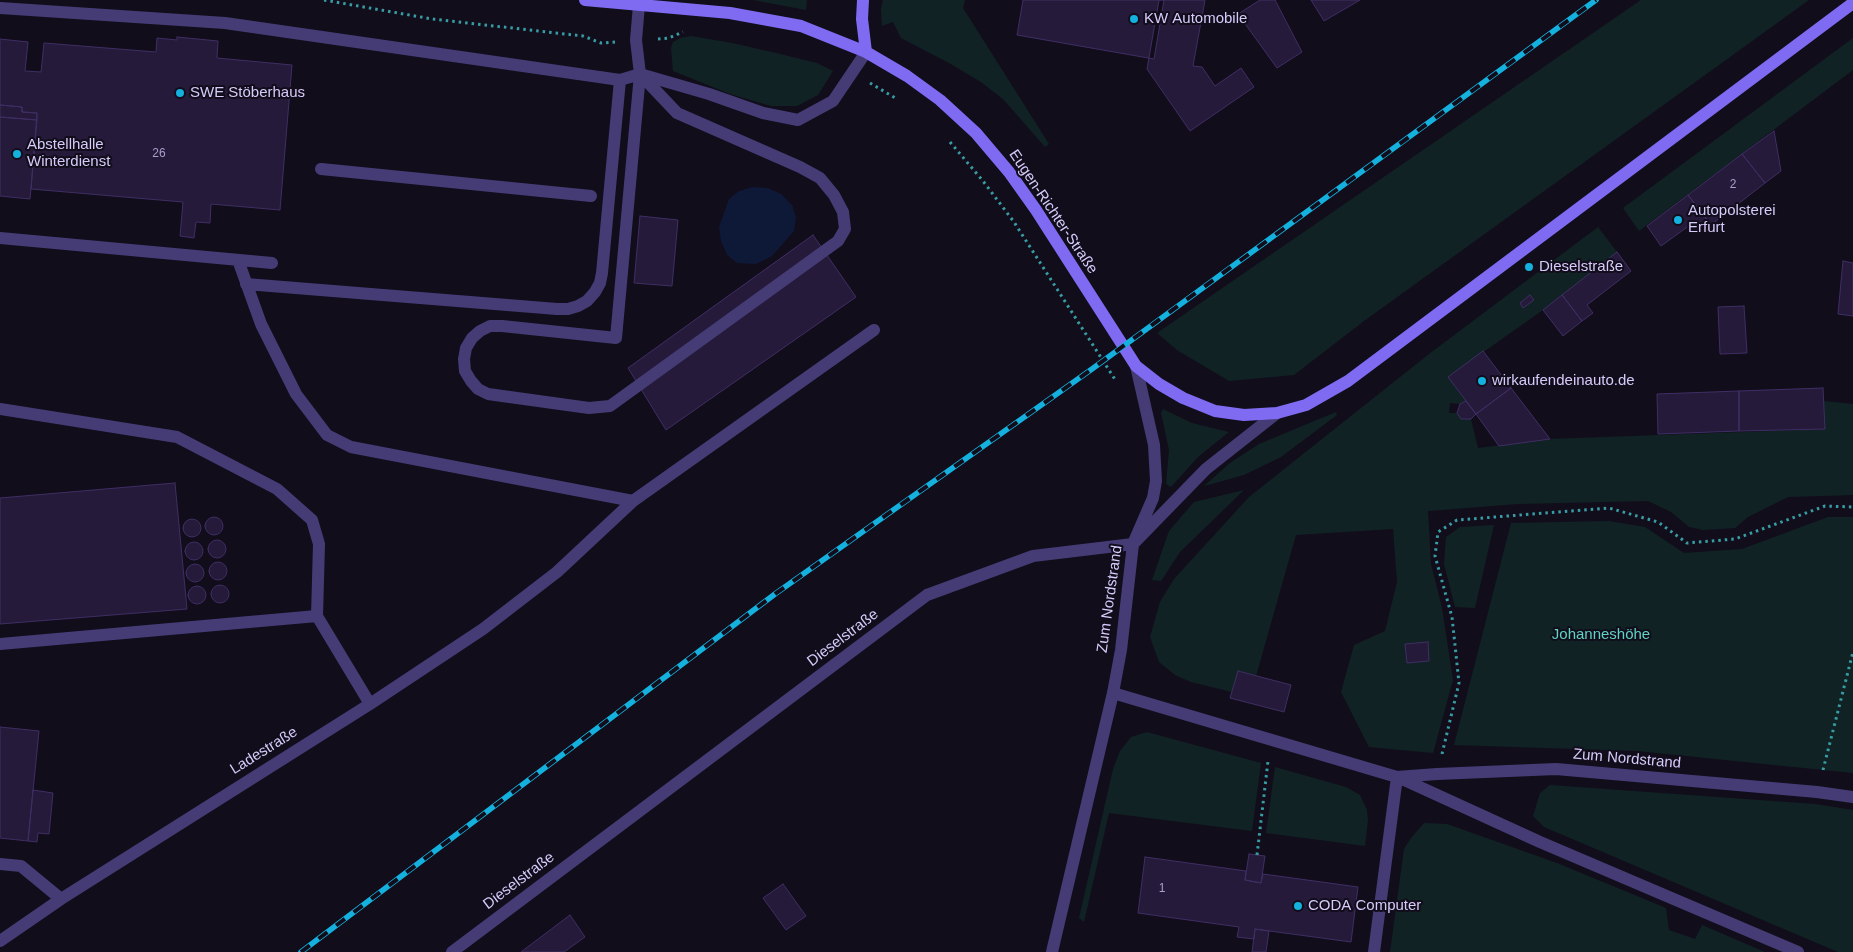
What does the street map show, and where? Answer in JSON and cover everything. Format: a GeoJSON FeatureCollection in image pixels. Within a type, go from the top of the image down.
{"type":"FeatureCollection","features":[{"type":"Feature","properties":{"kind":"main road","name":"Eugen-Richter-Straße"},"geometry":{"type":"LineString","coordinates":[[584,0],[730,13],[801,26],[866,52],[907,76],[940,100],[976,133],[1009,172],[1036,210],[1136,366]]}},
{"type":"Feature","properties":{"kind":"main road"},"geometry":{"type":"LineString","coordinates":[[863,0],[862,19],[866,52]]}},
{"type":"Feature","properties":{"kind":"main road"},"geometry":{"type":"LineString","coordinates":[[1136,366],[1159,384],[1183,398],[1215,411],[1244,415],[1277,413],[1306,405],[1348,381],[1853,3]]}},
{"type":"Feature","properties":{"kind":"street"},"geometry":{"type":"LineString","coordinates":[[639,5],[636,40],[640,74],[616,338],[490,326],[472,338],[466,348],[464,359],[465,371],[471,381],[478,389],[488,394],[589,408],[610,406],[838,241],[845,229],[843,212],[834,195],[820,178],[800,167],[677,113],[640,74]]}},
{"type":"Feature","properties":{"kind":"street"},"geometry":{"type":"LineString","coordinates":[[0,8],[120,14],[226,23],[620,80],[640,74],[709,94],[763,113],[798,120],[833,101],[866,52]]}},
{"type":"Feature","properties":{"kind":"street"},"geometry":{"type":"LineString","coordinates":[[246,284],[557,309],[568,309],[578,306],[587,301],[600,283],[620,80]]}},
{"type":"Feature","properties":{"kind":"street"},"geometry":{"type":"LineString","coordinates":[[321,169],[590,196]]}},
{"type":"Feature","properties":{"kind":"street"},"geometry":{"type":"LineString","coordinates":[[0,238],[272,263]]}},
{"type":"Feature","properties":{"kind":"street"},"geometry":{"type":"LineString","coordinates":[[238,260],[261,324],[296,394],[327,435],[351,447],[633,500]]}},
{"type":"Feature","properties":{"kind":"street","name":"Ladestraße"},"geometry":{"type":"LineString","coordinates":[[0,941],[61,899],[370,704],[483,629],[556,572],[633,500],[874,330]]}},
{"type":"Feature","properties":{"kind":"street","name":"Zum Nordstrand"},"geometry":{"type":"LineString","coordinates":[[1052,952],[1112,693],[1120,650],[1133,544],[1153,498],[1156,481],[1154,445],[1136,366]]}},
{"type":"Feature","properties":{"kind":"street"},"geometry":{"type":"LineString","coordinates":[[0,409],[177,437],[277,489],[312,520],[319,544],[317,616],[370,704]]}},
{"type":"Feature","properties":{"kind":"street"},"geometry":{"type":"LineString","coordinates":[[1133,544],[1206,469],[1277,413]]}},
{"type":"Feature","properties":{"kind":"street","name":"Dieselstraße"},"geometry":{"type":"LineString","coordinates":[[452,952],[927,595],[1033,556],[1133,544]]}},
{"type":"Feature","properties":{"kind":"street"},"geometry":{"type":"LineString","coordinates":[[0,644],[317,616]]}},
{"type":"Feature","properties":{"kind":"street","name":"Zum Nordstrand"},"geometry":{"type":"LineString","coordinates":[[1112,693],[1397,777],[1556,769],[1817,792],[1853,797]]}},
{"type":"Feature","properties":{"kind":"street"},"geometry":{"type":"LineString","coordinates":[[1374,952],[1397,777],[1540,842],[1798,952]]}},
{"type":"Feature","properties":{"kind":"street"},"geometry":{"type":"LineString","coordinates":[[0,864],[21,866],[61,899]]}},
{"type":"Feature","properties":{"kind":"path"},"geometry":{"type":"LineString","coordinates":[[324,0],[432,18],[583,36],[601,43],[669,38],[686,31]]}},
{"type":"Feature","properties":{"kind":"path"},"geometry":{"type":"LineString","coordinates":[[853,73],[900,100]]}},
{"type":"Feature","properties":{"kind":"path"},"geometry":{"type":"LineString","coordinates":[[949,141],[984,181],[1014,222],[1117,383]]}},
{"type":"Feature","properties":{"kind":"path"},"geometry":{"type":"LineString","coordinates":[[1437,774],[1460,683],[1452,617],[1436,556],[1438,532],[1457,520],[1609,508],[1658,522],[1687,543],[1735,539],[1824,506],[1853,506]]}},
{"type":"Feature","properties":{"kind":"path"},"geometry":{"type":"LineString","coordinates":[[1817,792],[1853,652]]}},
{"type":"Feature","properties":{"kind":"path"},"geometry":{"type":"LineString","coordinates":[[1257,855],[1271,740]]}},
{"type":"Feature","properties":{"kind":"green space"},"geometry":{"type":"Polygon","coordinates":[[[753,0],[807,0],[806,10],[753,0]]]}},
{"type":"Feature","properties":{"kind":"green space"},"geometry":{"type":"Polygon","coordinates":[[[883,0],[965,0],[963,8],[1049,144],[1045,147],[1003,99],[981,82],[901,38],[893,22],[882,26],[881,9],[883,0]]]}},
{"type":"Feature","properties":{"kind":"green space"},"geometry":{"type":"Polygon","coordinates":[[[1641,0],[1809,0],[1364,321],[1294,375],[1229,381],[1177,350],[1157,333],[1641,0]]]}},
{"type":"Feature","properties":{"kind":"green space"},"geometry":{"type":"Polygon","coordinates":[[[691,36],[732,43],[817,63],[833,71],[818,95],[797,106],[771,106],[730,94],[673,71],[671,48],[673,42],[680,38],[691,36]]]}},
{"type":"Feature","properties":{"kind":"green space"},"geometry":{"type":"Polygon","coordinates":[[[1853,38],[1853,70],[1639,231],[1623,208],[1853,38]]]}},
{"type":"Feature","properties":{"kind":"green space"},"geometry":{"type":"Polygon","coordinates":[[[1598,227],[1617,252],[1543,310],[1448,377],[1466,401],[1460,404],[1450,403],[1449,413],[1457,413],[1462,419],[1471,419],[1478,448],[1550,439],[1825,429],[1824,401],[1853,404],[1853,495],[1788,497],[1748,517],[1735,528],[1703,530],[1689,527],[1671,512],[1648,501],[1518,504],[1428,511],[1431,564],[1442,608],[1453,680],[1433,753],[1369,747],[1341,692],[1354,645],[1385,631],[1397,582],[1393,529],[1296,535],[1256,676],[1238,671],[1232,692],[1191,682],[1175,675],[1159,662],[1150,637],[1160,602],[1174,579],[1249,497],[1429,354],[1598,227]]]}},
{"type":"Feature","properties":{"kind":"green space"},"geometry":{"type":"Polygon","coordinates":[[[1163,409],[1192,423],[1229,432],[1198,457],[1171,487],[1166,484],[1169,450],[1161,413],[1163,409]]]}},
{"type":"Feature","properties":{"kind":"green space"},"geometry":{"type":"Polygon","coordinates":[[[1336,412],[1337,415],[1281,457],[1244,475],[1204,486],[1230,463],[1259,444],[1336,412]]]}},
{"type":"Feature","properties":{"kind":"green space"},"geometry":{"type":"Polygon","coordinates":[[[1244,490],[1180,552],[1161,581],[1152,580],[1169,531],[1194,502],[1244,490]]]}},
{"type":"Feature","properties":{"kind":"green space","name":"Johanneshöhe"},"geometry":{"type":"Polygon","coordinates":[[[1828,517],[1853,517],[1853,773],[1637,751],[1454,745],[1511,523],[1609,521],[1645,527],[1684,553],[1742,549],[1828,517]]]}},
{"type":"Feature","properties":{"kind":"green space"},"geometry":{"type":"Polygon","coordinates":[[[1494,525],[1475,608],[1455,607],[1444,564],[1446,537],[1460,527],[1494,525]]]}},
{"type":"Feature","properties":{"kind":"green space"},"geometry":{"type":"Polygon","coordinates":[[[1147,732],[1261,763],[1252,831],[1109,813],[1084,922],[1079,918],[1113,769],[1120,751],[1131,737],[1147,732]]]}},
{"type":"Feature","properties":{"kind":"green space"},"geometry":{"type":"Polygon","coordinates":[[[1275,767],[1346,787],[1360,795],[1367,810],[1368,820],[1365,846],[1266,833],[1275,767]]]}},
{"type":"Feature","properties":{"kind":"green space"},"geometry":{"type":"Polygon","coordinates":[[[1550,785],[1815,804],[1853,810],[1853,952],[1838,952],[1544,827],[1533,816],[1540,793],[1550,785]]]}},
{"type":"Feature","properties":{"kind":"green space"},"geometry":{"type":"Polygon","coordinates":[[[1424,823],[1447,824],[1557,863],[1666,908],[1669,930],[1695,939],[1702,925],[1765,952],[1390,952],[1404,849],[1424,823]]]}},
{"type":"Feature","properties":{"kind":"water"},"geometry":{"type":"Polygon","coordinates":[[[753,187],[768,188],[781,194],[792,205],[796,217],[794,231],[772,256],[756,264],[737,263],[727,255],[721,241],[719,227],[729,199],[739,191],[753,187]]]}},
{"type":"Feature","properties":{"kind":"building"},"geometry":{"type":"Polygon","coordinates":[[[1023,0],[1164,0],[1154,59],[1017,35],[1023,0]]]}},
{"type":"Feature","properties":{"kind":"building"},"geometry":{"type":"Polygon","coordinates":[[[1159,0],[1205,0],[1193,66],[1202,67],[1215,86],[1241,68],[1254,87],[1190,131],[1147,69],[1159,0]]]}},
{"type":"Feature","properties":{"kind":"building"},"geometry":{"type":"Polygon","coordinates":[[[1260,0],[1275,0],[1302,52],[1277,68],[1238,14],[1260,0]]]}},
{"type":"Feature","properties":{"kind":"building"},"geometry":{"type":"Polygon","coordinates":[[[1311,0],[1360,0],[1324,21],[1311,0]]]}},
{"type":"Feature","properties":{"kind":"building"},"geometry":{"type":"Polygon","coordinates":[[[177,37],[218,41],[217,58],[292,65],[280,210],[211,204],[210,223],[196,222],[194,238],[180,236],[183,202],[31,189],[37,113],[22,112],[22,107],[0,105],[0,39],[28,42],[25,71],[41,72],[44,43],[156,52],[157,38],[177,40],[177,37]]]}},
{"type":"Feature","properties":{"kind":"building"},"geometry":{"type":"Polygon","coordinates":[[[0,105],[22,107],[22,112],[37,113],[37,120],[0,117],[0,105]]]}},
{"type":"Feature","properties":{"kind":"building","name":"Abstellhalle Winterdienst"},"geometry":{"type":"Polygon","coordinates":[[[0,117],[37,120],[30,199],[0,196],[0,117]]]}},
{"type":"Feature","properties":{"kind":"building"},"geometry":{"type":"Polygon","coordinates":[[[1774,131],[1781,171],[1765,183],[1742,154],[1774,131]]]}},
{"type":"Feature","properties":{"kind":"building"},"geometry":{"type":"Polygon","coordinates":[[[1742,154],[1765,183],[1711,225],[1688,195],[1742,154]]]}},
{"type":"Feature","properties":{"kind":"building"},"geometry":{"type":"Polygon","coordinates":[[[1688,195],[1708,221],[1701,226],[1697,220],[1661,246],[1647,226],[1688,195]]]}},
{"type":"Feature","properties":{"kind":"building"},"geometry":{"type":"Polygon","coordinates":[[[640,216],[678,220],[672,286],[634,283],[640,216]]]}},
{"type":"Feature","properties":{"kind":"building"},"geometry":{"type":"Polygon","coordinates":[[[813,235],[856,297],[666,430],[628,368],[813,235]]]}},
{"type":"Feature","properties":{"kind":"building"},"geometry":{"type":"Polygon","coordinates":[[[1617,252],[1631,271],[1587,305],[1593,313],[1582,321],[1562,295],[1617,252]]]}},
{"type":"Feature","properties":{"kind":"building"},"geometry":{"type":"Polygon","coordinates":[[[1843,261],[1853,263],[1853,316],[1838,314],[1843,261]]]}},
{"type":"Feature","properties":{"kind":"building"},"geometry":{"type":"Polygon","coordinates":[[[1530,295],[1534,300],[1523,308],[1520,303],[1530,295]]]}},
{"type":"Feature","properties":{"kind":"building"},"geometry":{"type":"Polygon","coordinates":[[[1562,295],[1582,321],[1563,336],[1543,310],[1562,295]]]}},
{"type":"Feature","properties":{"kind":"building"},"geometry":{"type":"Polygon","coordinates":[[[1744,306],[1747,353],[1720,354],[1718,307],[1744,306]]]}},
{"type":"Feature","properties":{"kind":"building"},"geometry":{"type":"Polygon","coordinates":[[[1483,351],[1511,388],[1476,414],[1448,377],[1483,351]]]}},
{"type":"Feature","properties":{"kind":"building"},"geometry":{"type":"Polygon","coordinates":[[[1511,388],[1550,439],[1499,446],[1476,414],[1511,388]]]}},
{"type":"Feature","properties":{"kind":"building"},"geometry":{"type":"Polygon","coordinates":[[[1823,388],[1825,429],[1739,431],[1739,391],[1823,388]]]}},
{"type":"Feature","properties":{"kind":"building"},"geometry":{"type":"Polygon","coordinates":[[[1739,391],[1739,431],[1658,434],[1657,394],[1739,391]]]}},
{"type":"Feature","properties":{"kind":"building"},"geometry":{"type":"Polygon","coordinates":[[[1466,401],[1476,414],[1471,419],[1461,419],[1457,413],[1460,404],[1466,401]]]}},
{"type":"Feature","properties":{"kind":"building"},"geometry":{"type":"Polygon","coordinates":[[[175,483],[187,609],[0,624],[0,498],[175,483]]]}},
{"type":"Feature","properties":{"kind":"building"},"geometry":{"type":"Polygon","coordinates":[[[210,517],[218,517],[223,522],[221,533],[210,535],[205,530],[205,522],[210,517]]]}},
{"type":"Feature","properties":{"kind":"building"},"geometry":{"type":"Polygon","coordinates":[[[192,519],[198,522],[201,528],[198,534],[192,537],[186,534],[183,528],[186,522],[192,519]]]}},
{"type":"Feature","properties":{"kind":"building"},"geometry":{"type":"Polygon","coordinates":[[[213,540],[221,540],[226,545],[224,556],[213,558],[208,553],[208,545],[213,540]]]}},
{"type":"Feature","properties":{"kind":"building"},"geometry":{"type":"Polygon","coordinates":[[[194,542],[200,545],[203,551],[200,557],[194,560],[188,557],[185,551],[188,545],[194,542]]]}},
{"type":"Feature","properties":{"kind":"building"},"geometry":{"type":"Polygon","coordinates":[[[214,562],[222,562],[227,567],[225,578],[214,580],[209,575],[209,567],[214,562]]]}},
{"type":"Feature","properties":{"kind":"building"},"geometry":{"type":"Polygon","coordinates":[[[195,564],[201,567],[204,573],[201,579],[195,582],[189,579],[186,573],[189,567],[195,564]]]}},
{"type":"Feature","properties":{"kind":"building"},"geometry":{"type":"Polygon","coordinates":[[[216,585],[224,585],[229,590],[227,601],[216,603],[211,598],[211,590],[216,585]]]}},
{"type":"Feature","properties":{"kind":"building"},"geometry":{"type":"Polygon","coordinates":[[[193,586],[201,586],[206,591],[204,602],[193,604],[188,599],[188,591],[193,586]]]}},
{"type":"Feature","properties":{"kind":"building"},"geometry":{"type":"Polygon","coordinates":[[[1428,642],[1429,661],[1407,663],[1405,644],[1428,642]]]}},
{"type":"Feature","properties":{"kind":"building"},"geometry":{"type":"Polygon","coordinates":[[[1238,671],[1291,685],[1284,712],[1230,698],[1238,671]]]}},
{"type":"Feature","properties":{"kind":"building"},"geometry":{"type":"Polygon","coordinates":[[[0,727],[39,731],[28,841],[0,838],[0,727]]]}},
{"type":"Feature","properties":{"kind":"building"},"geometry":{"type":"Polygon","coordinates":[[[33,790],[53,793],[49,834],[38,833],[37,842],[28,841],[33,790]]]}},
{"type":"Feature","properties":{"kind":"building"},"geometry":{"type":"Polygon","coordinates":[[[1249,854],[1265,856],[1261,883],[1245,880],[1249,854]]]}},
{"type":"Feature","properties":{"kind":"building"},"geometry":{"type":"Polygon","coordinates":[[[1145,857],[1246,871],[1245,880],[1261,883],[1263,874],[1358,887],[1351,942],[1255,929],[1254,939],[1237,937],[1239,927],[1138,913],[1145,857]]]}},
{"type":"Feature","properties":{"kind":"building"},"geometry":{"type":"Polygon","coordinates":[[[783,884],[806,916],[786,930],[763,898],[783,884]]]}},
{"type":"Feature","properties":{"kind":"building"},"geometry":{"type":"Polygon","coordinates":[[[570,915],[585,937],[564,952],[521,952],[570,915]]]}},
{"type":"Feature","properties":{"kind":"building"},"geometry":{"type":"Polygon","coordinates":[[[1255,929],[1269,931],[1266,952],[1252,952],[1255,929]]]}},
{"type":"Feature","properties":{"kind":"railway"},"geometry":{"type":"LineString","coordinates":[[301,952],[775,594],[1092,369],[1596,0]]}},
{"type":"Feature","properties":{"kind":"place","name":"KW Automobile"},"geometry":{"type":"Point","coordinates":[1134,19]}},
{"type":"Feature","properties":{"kind":"place","name":"SWE Stöberhaus"},"geometry":{"type":"Point","coordinates":[180,93]}},
{"type":"Feature","properties":{"kind":"place","name":"Abstellhalle Winterdienst"},"geometry":{"type":"Point","coordinates":[17,154]}},
{"type":"Feature","properties":{"kind":"place","name":"Autopolsterei Erfurt"},"geometry":{"type":"Point","coordinates":[1678,220]}},
{"type":"Feature","properties":{"kind":"place","name":"Dieselstraße"},"geometry":{"type":"Point","coordinates":[1529,267]}},
{"type":"Feature","properties":{"kind":"place","name":"wirkaufendeinauto.de"},"geometry":{"type":"Point","coordinates":[1482,381]}},
{"type":"Feature","properties":{"kind":"place","name":"CODA Computer"},"geometry":{"type":"Point","coordinates":[1298,906]}}]}
